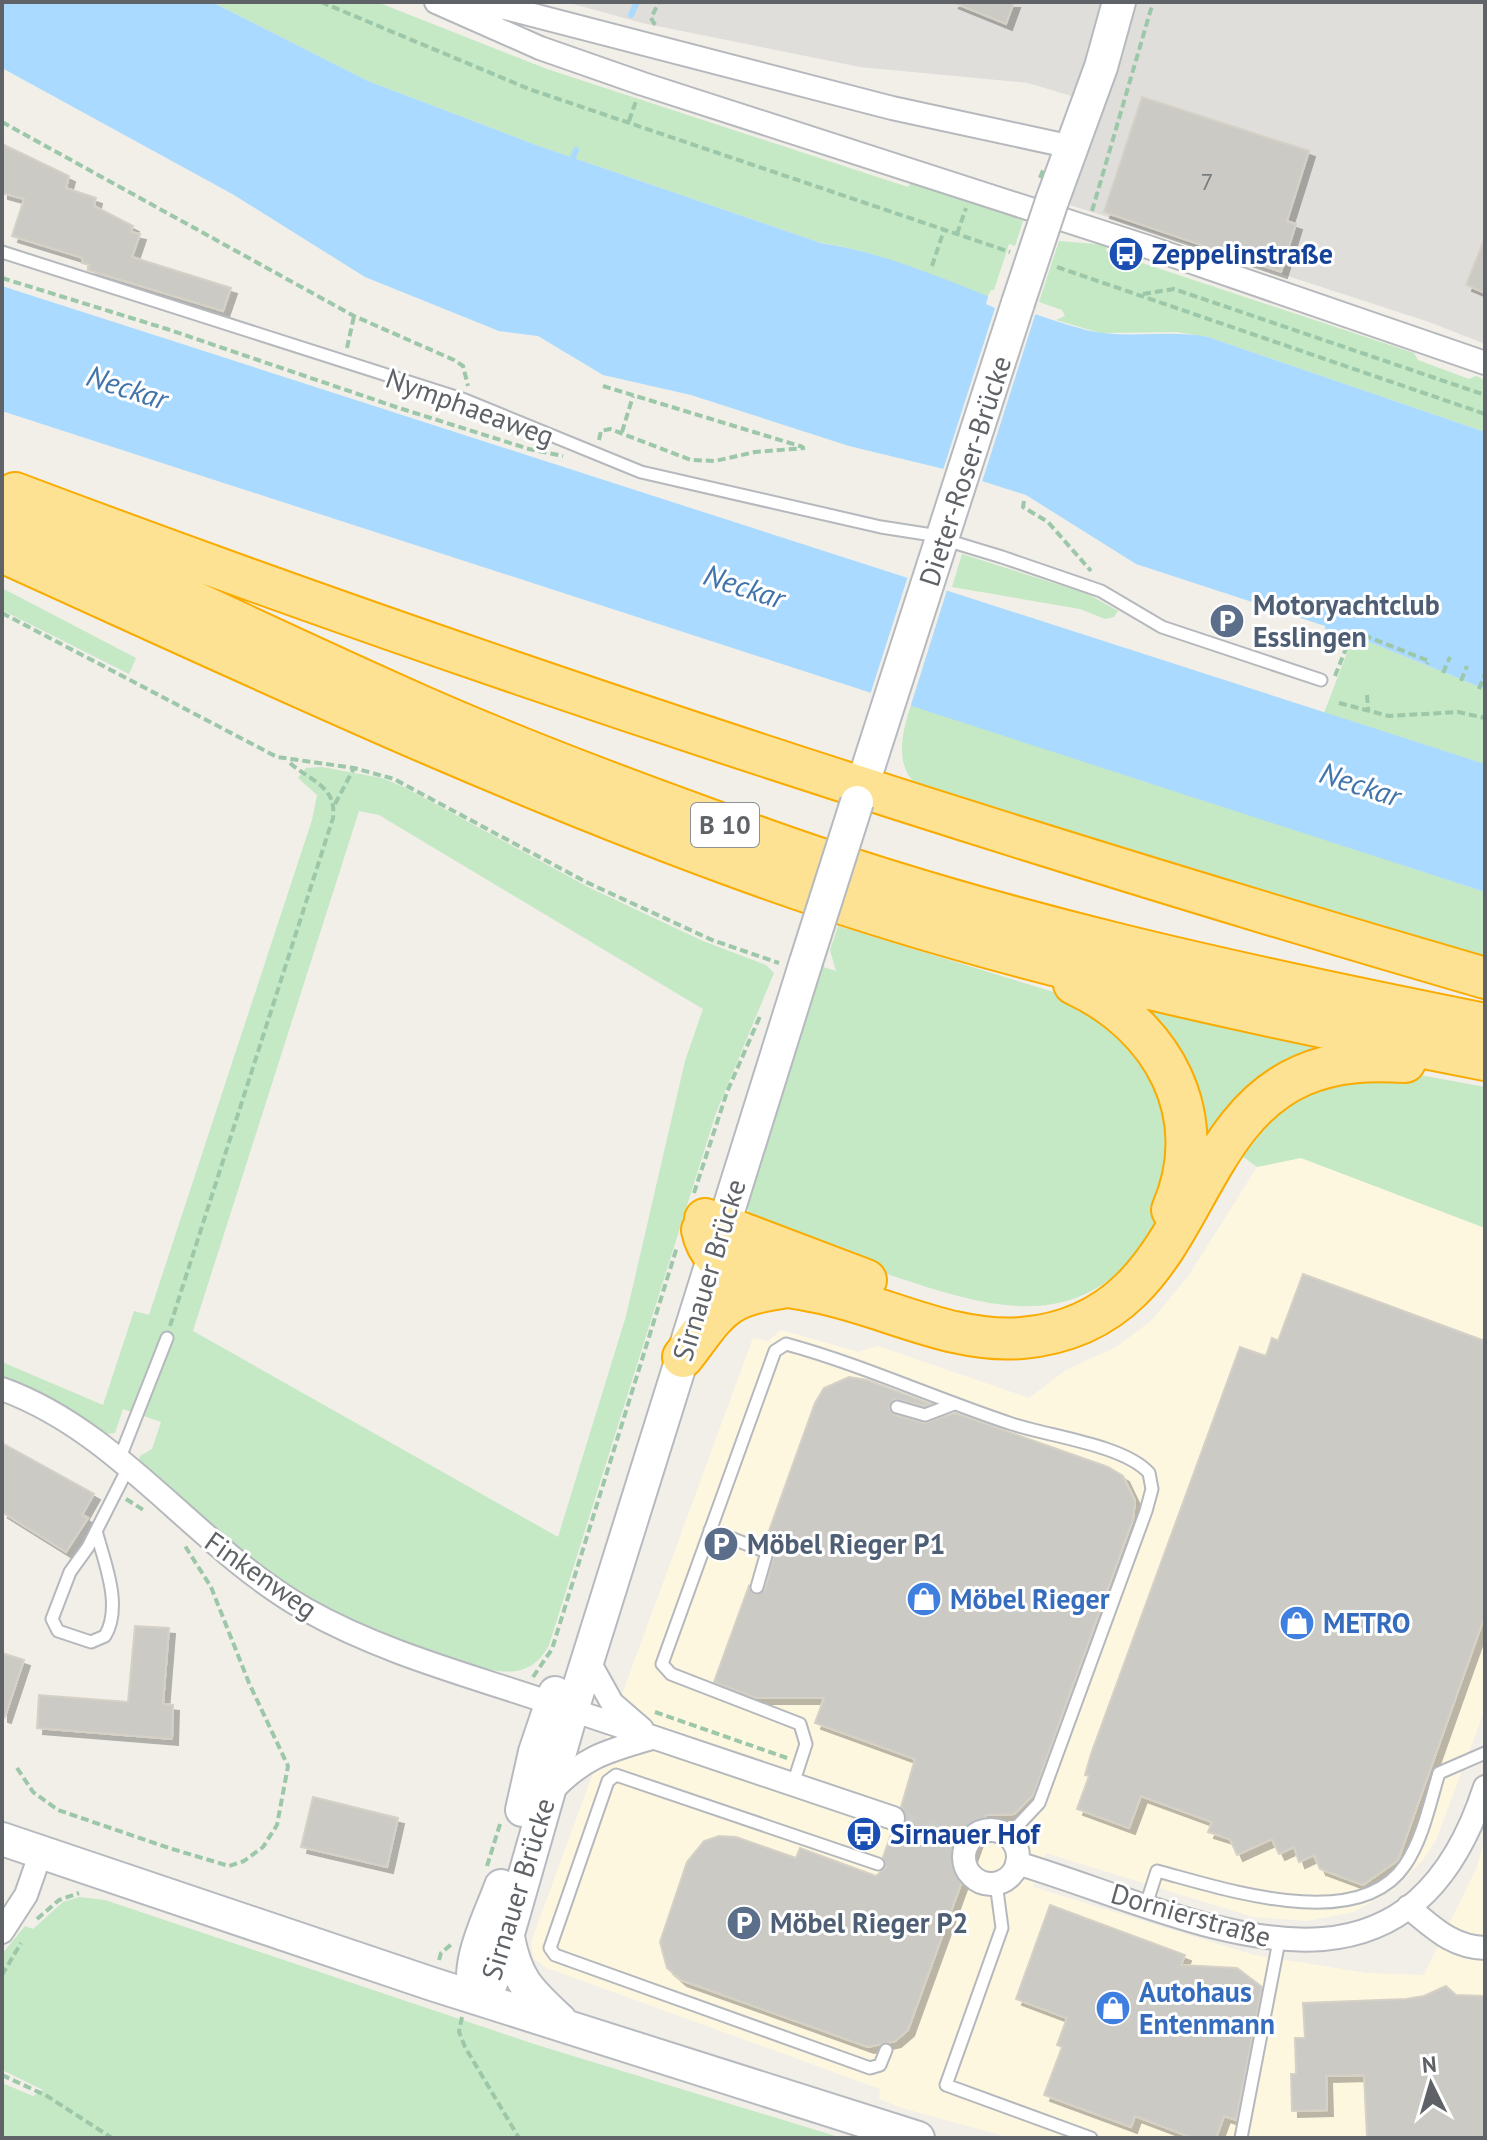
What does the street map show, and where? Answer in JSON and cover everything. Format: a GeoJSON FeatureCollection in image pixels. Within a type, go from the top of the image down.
{"type":"FeatureCollection","features":[{"type":"Feature","properties":{"kind":"highway"},"geometry":{"type":"LineString","coordinates":[[2,488],[317,603],[860,793],[1485,978]]}},
{"type":"Feature","properties":{"kind":"highway","name":"B 10"},"geometry":{"type":"LineString","coordinates":[[2,514],[422,706],[585,773],[761,838],[895,883],[1119,946],[1485,1024]]}},
{"type":"Feature","properties":{"kind":"highway","name":"B 10"},"geometry":{"type":"LineString","coordinates":[[2,552],[397,733],[581,810],[762,876],[1011,954],[1210,1004],[1485,1061]]}},
{"type":"Feature","properties":{"kind":"highway"},"geometry":{"type":"LineString","coordinates":[[702,1230],[987,1317],[1032,1318],[1088,1299],[1124,1278],[1164,1227],[1181,1183],[1187,1140],[1180,1098],[1162,1059],[1135,1023],[1089,991],[1011,954]]}},
{"type":"Feature","properties":{"kind":"highway"},"geometry":{"type":"LineString","coordinates":[[702,1230],[740,1274],[976,1336],[1024,1338],[1072,1327],[1106,1311],[1144,1275],[1234,1135],[1258,1106],[1286,1085],[1321,1069],[1360,1061],[1485,1061]]}},
{"type":"Feature","properties":{"kind":"highway"},"geometry":{"type":"LineString","coordinates":[[683,1357],[711,1318],[727,1303],[750,1294],[793,1287]]}},
{"type":"Feature","properties":{"kind":"main road"},"geometry":{"type":"LineString","coordinates":[[1072,147],[1119,2]]}},
{"type":"Feature","properties":{"kind":"main road","name":"Dieter-Roser-Brücke"},"geometry":{"type":"LineString","coordinates":[[877,741],[953,542],[1052,201],[1072,147]]}},
{"type":"Feature","properties":{"kind":"main road","name":"Sirnauer Brücke"},"geometry":{"type":"LineString","coordinates":[[570,1654],[752,1080],[877,741]]}},
{"type":"Feature","properties":{"kind":"main road","name":"Sirnauer Brücke"},"geometry":{"type":"LineString","coordinates":[[469,2007],[483,1934],[512,1852],[535,1752],[551,1703],[683,1357],[702,1230]]}},
{"type":"Feature","properties":{"kind":"main road","name":"Sirnauer Brücke"},"geometry":{"type":"LineString","coordinates":[[483,1934],[547,1797],[551,1703]]}},
{"type":"Feature","properties":{"kind":"main road"},"geometry":{"type":"LineString","coordinates":[[2,1839],[422,1973],[469,2007],[568,2028],[918,2138]]}},
{"type":"Feature","properties":{"kind":"main road"},"geometry":{"type":"LineString","coordinates":[[422,1973],[467,1955],[483,1934],[513,1966],[521,1982],[568,2028]]}},
{"type":"Feature","properties":{"kind":"street"},"geometry":{"type":"LineString","coordinates":[[442,4],[506,8],[892,108],[1072,147]]}},
{"type":"Feature","properties":{"kind":"street"},"geometry":{"type":"LineString","coordinates":[[442,4],[540,48],[1485,363]]}},
{"type":"Feature","properties":{"kind":"street","name":"Finkenweg"},"geometry":{"type":"LineString","coordinates":[[2,1389],[52,1412],[123,1464],[224,1553],[302,1608],[400,1654],[551,1703]]}},
{"type":"Feature","properties":{"kind":"street"},"geometry":{"type":"LineString","coordinates":[[570,1654],[612,1703],[652,1738]]}},
{"type":"Feature","properties":{"kind":"street"},"geometry":{"type":"LineString","coordinates":[[551,1703],[893,1818]]}},
{"type":"Feature","properties":{"kind":"street"},"geometry":{"type":"LineString","coordinates":[[547,1797],[573,1769],[595,1755],[652,1738]]}},
{"type":"Feature","properties":{"kind":"street","name":"Dornierstraße"},"geometry":{"type":"LineString","coordinates":[[1017,1863],[1207,1926],[1279,1941],[1309,1942],[1361,1933],[1408,1907],[1436,1882],[1453,1859],[1485,1787]]}},
{"type":"Feature","properties":{"kind":"street"},"geometry":{"type":"LineString","coordinates":[[985,1831],[1008,1836],[1015,1846],[1017,1863],[1007,1879],[996,1883],[978,1881],[969,1874],[965,1850],[972,1838],[985,1831]]}},
{"type":"Feature","properties":{"kind":"street"},"geometry":{"type":"LineString","coordinates":[[2,1932],[26,1895],[41,1852]]}},
{"type":"Feature","properties":{"kind":"street"},"geometry":{"type":"LineString","coordinates":[[1408,1907],[1457,1944],[1485,1948]]}},
{"type":"Feature","properties":{"kind":"lane","name":"Nymphaeaweg"},"geometry":{"type":"LineString","coordinates":[[2,252],[465,400],[641,472],[953,542],[1107,594],[1162,627],[1321,680]]}},
{"type":"Feature","properties":{"kind":"lane"},"geometry":{"type":"LineString","coordinates":[[96,1531],[112,1607],[105,1636],[91,1642],[58,1631],[52,1619],[70,1572],[96,1531],[113,1492],[167,1338]]}},
{"type":"Feature","properties":{"kind":"lane"},"geometry":{"type":"LineString","coordinates":[[793,1784],[807,1736],[800,1724],[671,1674],[662,1664],[777,1348],[786,1344],[954,1404],[1133,1461],[1149,1473],[1152,1484],[1146,1511],[1039,1803],[1008,1836]]}},
{"type":"Feature","properties":{"kind":"lane"},"geometry":{"type":"LineString","coordinates":[[897,1407],[925,1415],[954,1404]]}},
{"type":"Feature","properties":{"kind":"lane"},"geometry":{"type":"LineString","coordinates":[[710,1530],[765,1550],[769,1557],[757,1587]]}},
{"type":"Feature","properties":{"kind":"lane"},"geometry":{"type":"LineString","coordinates":[[1146,1905],[1157,1871],[1238,1893],[1293,1901],[1349,1900],[1373,1892],[1405,1866],[1439,1773],[1485,1753]]}},
{"type":"Feature","properties":{"kind":"lane"},"geometry":{"type":"LineString","coordinates":[[878,1864],[616,1775],[608,1781],[550,1948],[555,1955],[870,2068],[880,2065],[886,2050]]}},
{"type":"Feature","properties":{"kind":"lane"},"geometry":{"type":"LineString","coordinates":[[996,1883],[1002,1928],[946,2085],[1091,2138]]}},
{"type":"Feature","properties":{"kind":"lane"},"geometry":{"type":"LineString","coordinates":[[1241,2138],[1279,1941]]}},
{"type":"Feature","properties":{"kind":"path"},"geometry":{"type":"LineString","coordinates":[[321,2],[529,89],[1023,256]]}},
{"type":"Feature","properties":{"kind":"path"},"geometry":{"type":"LineString","coordinates":[[1087,228],[1153,2]]}},
{"type":"Feature","properties":{"kind":"path"},"geometry":{"type":"LineString","coordinates":[[2,122],[354,316],[463,366],[468,382],[465,400]]}},
{"type":"Feature","properties":{"kind":"path"},"geometry":{"type":"LineString","coordinates":[[957,235],[972,191]]}},
{"type":"Feature","properties":{"kind":"path"},"geometry":{"type":"LineString","coordinates":[[932,266],[944,230]]}},
{"type":"Feature","properties":{"kind":"path"},"geometry":{"type":"LineString","coordinates":[[1050,265],[1485,414]]}},
{"type":"Feature","properties":{"kind":"path"},"geometry":{"type":"LineString","coordinates":[[2,278],[529,449],[561,458],[570,443]]}},
{"type":"Feature","properties":{"kind":"path"},"geometry":{"type":"LineString","coordinates":[[1141,294],[1174,289],[1485,395]]}},
{"type":"Feature","properties":{"kind":"path"},"geometry":{"type":"LineString","coordinates":[[354,316],[346,348],[368,369]]}},
{"type":"Feature","properties":{"kind":"path"},"geometry":{"type":"LineString","coordinates":[[603,386],[805,448],[755,452],[715,461],[691,460],[610,429]]}},
{"type":"Feature","properties":{"kind":"path"},"geometry":{"type":"LineString","coordinates":[[622,432],[633,396]]}},
{"type":"Feature","properties":{"kind":"path"},"geometry":{"type":"LineString","coordinates":[[1024,501],[1023,507],[1048,522],[1086,566],[1101,578],[1107,594]]}},
{"type":"Feature","properties":{"kind":"path"},"geometry":{"type":"LineString","coordinates":[[2,613],[288,760],[326,788],[334,806]]}},
{"type":"Feature","properties":{"kind":"path"},"geometry":{"type":"LineString","coordinates":[[1340,663],[1353,631],[1429,661],[1427,664]]}},
{"type":"Feature","properties":{"kind":"path"},"geometry":{"type":"LineString","coordinates":[[1443,673],[1450,657]]}},
{"type":"Feature","properties":{"kind":"path"},"geometry":{"type":"LineString","coordinates":[[1461,681],[1467,666]]}},
{"type":"Feature","properties":{"kind":"path"},"geometry":{"type":"LineString","coordinates":[[1479,689],[1485,674]]}},
{"type":"Feature","properties":{"kind":"path"},"geometry":{"type":"LineString","coordinates":[[1367,695],[1368,709]]}},
{"type":"Feature","properties":{"kind":"path"},"geometry":{"type":"LineString","coordinates":[[1339,703],[1389,716],[1458,712],[1485,718]]}},
{"type":"Feature","properties":{"kind":"path"},"geometry":{"type":"LineString","coordinates":[[288,760],[354,768],[406,784],[586,882],[753,957],[793,967]]}},
{"type":"Feature","properties":{"kind":"path"},"geometry":{"type":"LineString","coordinates":[[167,1338],[332,825],[334,806],[354,768]]}},
{"type":"Feature","properties":{"kind":"path"},"geometry":{"type":"LineString","coordinates":[[551,1703],[536,1669],[570,1654],[702,1230],[727,1092],[767,1003]]}},
{"type":"Feature","properties":{"kind":"path"},"geometry":{"type":"LineString","coordinates":[[113,1492],[155,1517]]}},
{"type":"Feature","properties":{"kind":"path"},"geometry":{"type":"LineString","coordinates":[[17,1768],[33,1792],[58,1810],[229,1866],[254,1855],[270,1839],[277,1825],[288,1766],[244,1672],[211,1587],[178,1538]]}},
{"type":"Feature","properties":{"kind":"path"},"geometry":{"type":"LineString","coordinates":[[644,1708],[800,1762]]}},
{"type":"Feature","properties":{"kind":"path"},"geometry":{"type":"LineString","coordinates":[[485,1873],[504,1814]]}},
{"type":"Feature","properties":{"kind":"path"},"geometry":{"type":"LineString","coordinates":[[2,1975],[28,1930],[48,1906]]}},
{"type":"Feature","properties":{"kind":"path"},"geometry":{"type":"LineString","coordinates":[[422,1973],[441,1953],[483,1934]]}},
{"type":"Feature","properties":{"kind":"path"},"geometry":{"type":"LineString","coordinates":[[469,2007],[459,2029],[465,2047],[519,2138]]}},
{"type":"Feature","properties":{"kind":"path"},"geometry":{"type":"LineString","coordinates":[[2,2075],[47,2096],[112,2138]]}},
{"type":"Feature","properties":{"kind":"shaded area"},"geometry":{"type":"Polygon","coordinates":[[[566,2],[1485,2],[1485,344],[1429,322],[1070,205],[1098,104],[1028,83],[860,67],[642,23],[566,2]]]}},
{"type":"Feature","properties":{"kind":"shaded area"},"geometry":{"type":"Polygon","coordinates":[[[1301,1158],[1485,1228],[1485,1709],[1436,1840],[1423,1860],[1394,1889],[1354,1912],[1307,1921],[1253,1917],[1046,1853],[1033,1887],[1254,1955],[1367,1973],[1424,1975],[1477,1867],[1485,1837],[1485,2138],[1011,2138],[902,2108],[879,2099],[880,2089],[547,1968],[533,1958],[531,1942],[753,1338],[768,1341],[781,1330],[858,1352],[878,1346],[1029,1398],[1066,1370],[1116,1347],[1151,1321],[1189,1275],[1257,1167],[1301,1158]]]}},
{"type":"Feature","properties":{"kind":"green space"},"geometry":{"type":"Polygon","coordinates":[[[212,2],[377,2],[547,69],[908,187],[912,181],[1024,218],[1015,246],[1009,244],[994,290],[988,297],[905,265],[818,242],[536,145],[368,81],[212,2]]]}},
{"type":"Feature","properties":{"kind":"green space"},"geometry":{"type":"Polygon","coordinates":[[[1059,241],[1107,245],[1106,251],[1414,353],[1418,360],[1469,379],[1476,376],[1485,380],[1485,432],[1208,337],[1176,332],[1100,333],[1056,320],[1065,316],[1062,310],[1039,302],[1059,241]]]}},
{"type":"Feature","properties":{"kind":"green space"},"geometry":{"type":"Polygon","coordinates":[[[962,554],[1088,594],[1118,611],[1114,617],[1105,619],[1080,609],[952,587],[962,554]]]}},
{"type":"Feature","properties":{"kind":"green space"},"geometry":{"type":"Polygon","coordinates":[[[2,588],[136,658],[129,674],[2,610],[2,588]]]}},
{"type":"Feature","properties":{"kind":"green space"},"geometry":{"type":"Polygon","coordinates":[[[1357,637],[1485,689],[1485,764],[1324,713],[1350,645],[1346,642],[1357,637]]]}},
{"type":"Feature","properties":{"kind":"green space"},"geometry":{"type":"Polygon","coordinates":[[[911,704],[1485,892],[1485,967],[920,789],[911,780],[903,760],[903,738],[911,704]]]}},
{"type":"Feature","properties":{"kind":"green space"},"geometry":{"type":"Polygon","coordinates":[[[322,767],[382,778],[404,787],[590,888],[703,941],[766,965],[774,973],[716,1113],[549,1645],[529,1667],[517,1671],[490,1670],[461,1661],[369,1628],[316,1601],[262,1566],[139,1461],[140,1456],[152,1449],[161,1422],[123,1409],[115,1433],[106,1434],[42,1393],[2,1375],[2,1362],[103,1405],[134,1311],[149,1315],[312,820],[317,795],[298,778],[306,768],[322,767]],[[359,811],[193,1331],[558,1537],[626,1316],[685,1061],[703,1009],[379,815],[359,811]]]}},
{"type":"Feature","properties":{"kind":"green space"},"geometry":{"type":"Polygon","coordinates":[[[838,926],[1090,1003],[1168,1091],[1168,1172],[1164,1213],[1142,1248],[1106,1282],[1079,1297],[1050,1305],[989,1303],[858,1264],[750,1216],[745,1200],[820,966],[836,971],[830,950],[838,926]]]}},
{"type":"Feature","properties":{"kind":"green space"},"geometry":{"type":"Polygon","coordinates":[[[1134,1005],[1341,1051],[1213,1152],[1134,1005]]]}},
{"type":"Feature","properties":{"kind":"green space"},"geometry":{"type":"Polygon","coordinates":[[[1392,1070],[1485,1087],[1485,1228],[1301,1158],[1257,1167],[1234,1150],[1279,1101],[1392,1070]]]}},
{"type":"Feature","properties":{"kind":"green space"},"geometry":{"type":"Polygon","coordinates":[[[79,1897],[105,1900],[537,2045],[842,2138],[2,2138],[2,2083],[33,2096],[43,2090],[2,2070],[2,1954],[25,1926],[33,1929],[63,1902],[79,1897]]]}},
{"type":"Feature","properties":{"kind":"water"},"geometry":{"type":"Polygon","coordinates":[[[2,2],[212,2],[368,81],[536,145],[821,243],[889,259],[1020,309],[1086,330],[1208,337],[1485,432],[1485,689],[1357,637],[1346,642],[1326,636],[1325,626],[1136,564],[1026,495],[944,469],[849,446],[691,395],[603,375],[538,336],[499,331],[365,277],[234,195],[2,68],[2,2]]]}},
{"type":"Feature","properties":{"kind":"water","name":"Neckar"},"geometry":{"type":"Polygon","coordinates":[[[2,286],[1485,764],[1485,892],[2,411],[2,286]]]}},
{"type":"Feature","properties":{"kind":"pier"},"geometry":{"type":"Polygon","coordinates":[[[989,293],[1037,309],[981,485],[942,473],[995,308],[986,304],[989,293]]]}},
{"type":"Feature","properties":{"kind":"pier"},"geometry":{"type":"Polygon","coordinates":[[[909,573],[948,587],[910,708],[870,695],[909,573]]]}},
{"type":"Feature","properties":{"kind":"building"},"geometry":{"type":"Polygon","coordinates":[[[952,2],[1014,2],[1006,24],[952,2]]]}},
{"type":"Feature","properties":{"kind":"building"},"geometry":{"type":"Polygon","coordinates":[[[1142,97],[1309,151],[1287,221],[1296,224],[1281,272],[1104,212],[1142,97]]]}},
{"type":"Feature","properties":{"kind":"building"},"geometry":{"type":"Polygon","coordinates":[[[2,144],[69,176],[66,188],[96,198],[94,206],[133,226],[131,232],[140,234],[132,257],[231,288],[223,311],[88,270],[90,265],[82,263],[83,258],[12,236],[24,199],[2,193],[2,144]]]}},
{"type":"Feature","properties":{"kind":"building"},"geometry":{"type":"Polygon","coordinates":[[[1485,240],[1485,293],[1466,285],[1485,240]]]}},
{"type":"Feature","properties":{"kind":"building","name":"METRO"},"geometry":{"type":"Polygon","coordinates":[[[1303,1274],[1485,1341],[1485,1615],[1398,1860],[1363,1885],[1320,1869],[1314,1855],[1299,1862],[1294,1847],[1279,1854],[1272,1839],[1237,1855],[1230,1839],[1208,1832],[1212,1822],[1141,1796],[1129,1828],[1077,1809],[1089,1776],[1085,1775],[1091,1754],[1240,1347],[1266,1356],[1272,1338],[1278,1341],[1303,1274]]]}},
{"type":"Feature","properties":{"kind":"building","name":"Möbel Rieger"},"geometry":{"type":"Polygon","coordinates":[[[849,1377],[867,1380],[931,1404],[925,1406],[894,1399],[889,1408],[895,1415],[924,1423],[955,1413],[1108,1467],[1123,1476],[1135,1501],[1133,1519],[1033,1795],[1014,1814],[986,1815],[908,2030],[895,2041],[868,2047],[681,1980],[667,1968],[660,1942],[687,1862],[704,1841],[719,1836],[736,1837],[796,1858],[800,1848],[876,1876],[886,1867],[883,1857],[892,1832],[906,1823],[906,1814],[901,1807],[915,1759],[815,1723],[824,1698],[756,1698],[714,1682],[749,1586],[755,1595],[765,1589],[775,1551],[765,1542],[815,1403],[824,1388],[849,1377]]]}},
{"type":"Feature","properties":{"kind":"building"},"geometry":{"type":"Polygon","coordinates":[[[2,1443],[94,1494],[82,1515],[88,1518],[66,1552],[2,1512],[2,1443]]]}},
{"type":"Feature","properties":{"kind":"building"},"geometry":{"type":"Polygon","coordinates":[[[135,1626],[169,1628],[163,1704],[173,1705],[172,1739],[37,1728],[39,1695],[128,1702],[135,1626]]]}},
{"type":"Feature","properties":{"kind":"building"},"geometry":{"type":"Polygon","coordinates":[[[2,1653],[24,1660],[5,1717],[2,1716],[2,1653]]]}},
{"type":"Feature","properties":{"kind":"building"},"geometry":{"type":"Polygon","coordinates":[[[313,1797],[398,1818],[387,1867],[301,1847],[313,1797]]]}},
{"type":"Feature","properties":{"kind":"building","name":"Autohaus Entenmann"},"geometry":{"type":"Polygon","coordinates":[[[1050,1905],[1185,1955],[1181,1965],[1237,1968],[1262,1987],[1236,2120],[1224,2116],[1216,2138],[1193,2138],[1135,2116],[1131,2127],[1044,2095],[1062,2047],[1057,2045],[1067,2018],[1016,1999],[1050,1905]]]}},
{"type":"Feature","properties":{"kind":"building"},"geometry":{"type":"Polygon","coordinates":[[[1446,1986],[1456,1995],[1485,1996],[1485,2138],[1367,2138],[1364,2075],[1326,2076],[1327,2110],[1292,2111],[1291,2074],[1296,2074],[1295,2038],[1305,2038],[1303,2003],[1406,1999],[1424,1996],[1446,1986]]]}},
{"type":"Feature","properties":{"kind":"waterway"},"geometry":{"type":"LineString","coordinates":[[631,15],[637,2]]}},
{"type":"Feature","properties":{"kind":"waterway"},"geometry":{"type":"LineString","coordinates":[[573,158],[576,150]]}},
{"type":"Feature","properties":{"kind":"tunnel"},"geometry":{"type":"LineString","coordinates":[[893,1818],[966,1846]]}},
{"type":"Feature","properties":{"kind":"place","name":"Zeppelinstraße"},"geometry":{"type":"Point","coordinates":[1126,254]}},
{"type":"Feature","properties":{"kind":"place","name":"Motoryachtclub Esslingen"},"geometry":{"type":"Point","coordinates":[1227,621]}},
{"type":"Feature","properties":{"kind":"place","name":"Möbel Rieger P1"},"geometry":{"type":"Point","coordinates":[721,1544]}},
{"type":"Feature","properties":{"kind":"place","name":"Möbel Rieger"},"geometry":{"type":"Point","coordinates":[924,1599]}},
{"type":"Feature","properties":{"kind":"place","name":"METRO"},"geometry":{"type":"Point","coordinates":[1297,1623]}},
{"type":"Feature","properties":{"kind":"place","name":"Sirnauer Hof"},"geometry":{"type":"Point","coordinates":[864,1834]}},
{"type":"Feature","properties":{"kind":"place","name":"Möbel Rieger P2"},"geometry":{"type":"Point","coordinates":[744,1923]}},
{"type":"Feature","properties":{"kind":"place","name":"Autohaus Entenmann"},"geometry":{"type":"Point","coordinates":[1113,2008]}}]}
